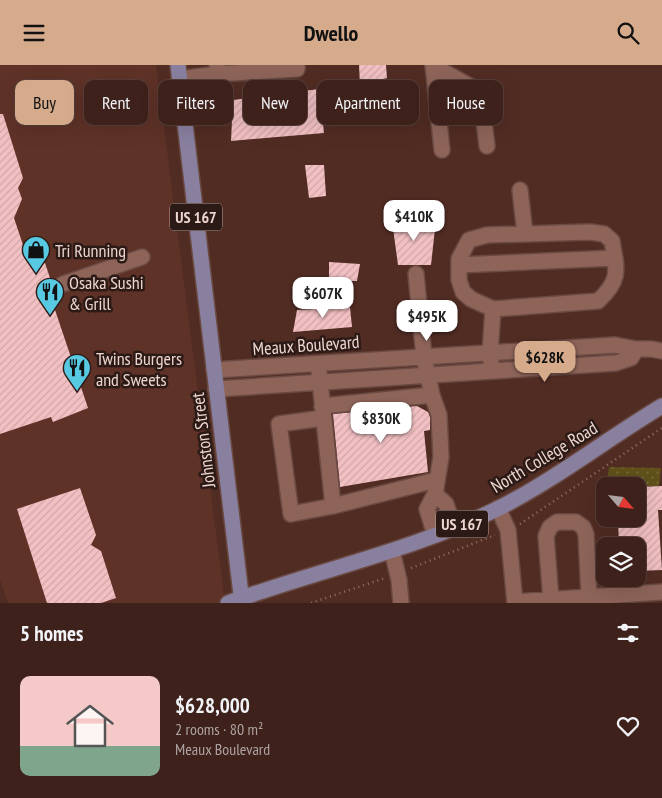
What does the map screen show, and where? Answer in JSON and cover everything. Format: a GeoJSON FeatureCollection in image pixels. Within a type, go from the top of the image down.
{"type":"FeatureCollection","features":[{"type":"Feature","properties":{"kind":"main road","name":"Johnston Street"},"geometry":{"type":"LineString","coordinates":[[179,72],[214,370],[237,601]]}},
{"type":"Feature","properties":{"kind":"main road","name":"North College Road"},"geometry":{"type":"LineString","coordinates":[[237,601],[392,551],[454,528],[498,508],[543,483],[662,406]]}},
{"type":"Feature","properties":{"kind":"street"},"geometry":{"type":"LineString","coordinates":[[179,72],[218,69],[297,69],[297,65]]}},
{"type":"Feature","properties":{"kind":"street"},"geometry":{"type":"LineString","coordinates":[[433,65],[479,91],[482,97],[487,146]]}},
{"type":"Feature","properties":{"kind":"street"},"geometry":{"type":"LineString","coordinates":[[433,65],[442,150]]}},
{"type":"Feature","properties":{"kind":"street"},"geometry":{"type":"LineString","coordinates":[[520,189],[525,234]]}},
{"type":"Feature","properties":{"kind":"street"},"geometry":{"type":"LineString","coordinates":[[590,232],[604,234],[612,241],[615,258],[617,272],[609,291],[598,301],[493,309],[471,299],[463,292],[460,280],[459,259],[468,240],[487,235],[590,232]]}},
{"type":"Feature","properties":{"kind":"street"},"geometry":{"type":"LineString","coordinates":[[63,284],[142,257]]}},
{"type":"Feature","properties":{"kind":"street"},"geometry":{"type":"LineString","coordinates":[[459,265],[615,258]]}},
{"type":"Feature","properties":{"kind":"street"},"geometry":{"type":"LineString","coordinates":[[416,274],[424,357],[432,395],[439,415],[441,457],[428,509],[435,535]]}},
{"type":"Feature","properties":{"kind":"street"},"geometry":{"type":"LineString","coordinates":[[492,371],[490,353],[493,309]]}},
{"type":"Feature","properties":{"kind":"street","name":"Meaux Boulevard"},"geometry":{"type":"LineString","coordinates":[[214,370],[615,345],[662,351]]}},
{"type":"Feature","properties":{"kind":"street"},"geometry":{"type":"LineString","coordinates":[[216,389],[616,363],[631,358],[636,349]]}},
{"type":"Feature","properties":{"kind":"street"},"geometry":{"type":"LineString","coordinates":[[318,363],[333,506]]}},
{"type":"Feature","properties":{"kind":"street"},"geometry":{"type":"LineString","coordinates":[[432,395],[322,412],[278,424],[291,515],[435,487]]}},
{"type":"Feature","properties":{"kind":"street"},"geometry":{"type":"LineString","coordinates":[[435,487],[446,504],[454,528]]}},
{"type":"Feature","properties":{"kind":"street"},"geometry":{"type":"LineString","coordinates":[[498,508],[508,530],[515,602],[662,592]]}},
{"type":"Feature","properties":{"kind":"street"},"geometry":{"type":"LineString","coordinates":[[551,599],[546,536],[550,527],[557,522],[576,522],[583,527],[586,534],[589,596]]}},
{"type":"Feature","properties":{"kind":"street"},"geometry":{"type":"LineString","coordinates":[[392,551],[399,580],[401,603]]}},
{"type":"Feature","properties":{"kind":"shaded area"},"geometry":{"type":"Polygon","coordinates":[[[0,65],[156,65],[158,125],[164,125],[225,603],[8,603],[0,580],[0,65]]]}},
{"type":"Feature","properties":{"kind":"shaded area"},"geometry":{"type":"Polygon","coordinates":[[[609,467],[661,468],[659,486],[646,486],[646,477],[608,477],[609,467]]]}},
{"type":"Feature","properties":{"kind":"building"},"geometry":{"type":"Polygon","coordinates":[[[359,65],[386,65],[387,78],[380,80],[360,80],[359,65]]]}},
{"type":"Feature","properties":{"kind":"building"},"geometry":{"type":"Polygon","coordinates":[[[317,89],[317,125],[323,125],[324,133],[231,141],[233,100],[243,99],[243,125],[307,125],[307,91],[317,89]]]}},
{"type":"Feature","properties":{"kind":"building"},"geometry":{"type":"Polygon","coordinates":[[[0,114],[3,114],[23,178],[18,188],[22,199],[14,218],[28,260],[39,265],[45,263],[55,293],[50,295],[88,408],[53,422],[51,417],[0,434],[0,114]]]}},
{"type":"Feature","properties":{"kind":"building"},"geometry":{"type":"Polygon","coordinates":[[[305,165],[324,165],[326,196],[309,198],[305,165]]]}},
{"type":"Feature","properties":{"kind":"building"},"geometry":{"type":"Polygon","coordinates":[[[436,220],[431,265],[398,265],[392,221],[436,220]]]}},
{"type":"Feature","properties":{"kind":"building"},"geometry":{"type":"Polygon","coordinates":[[[329,262],[360,264],[357,281],[329,281],[329,262]]]}},
{"type":"Feature","properties":{"kind":"building"},"geometry":{"type":"Polygon","coordinates":[[[350,307],[352,327],[293,332],[297,310],[350,307]]]}},
{"type":"Feature","properties":{"kind":"building"},"geometry":{"type":"Polygon","coordinates":[[[417,406],[428,412],[430,417],[430,430],[424,431],[428,472],[340,487],[333,414],[417,406]]]}},
{"type":"Feature","properties":{"kind":"building"},"geometry":{"type":"Polygon","coordinates":[[[662,486],[662,510],[658,510],[662,570],[646,571],[646,537],[619,537],[618,527],[646,527],[646,487],[662,486]]]}},
{"type":"Feature","properties":{"kind":"building"},"geometry":{"type":"Polygon","coordinates":[[[80,488],[96,535],[91,545],[101,551],[116,598],[101,603],[47,603],[17,509],[80,488]]]}},
{"type":"Feature","properties":{"kind":"place","name":"Tri Running"},"geometry":{"type":"Point","coordinates":[36,274]}},
{"type":"Feature","properties":{"kind":"place","name":"Osaka Sushi & Grill"},"geometry":{"type":"Point","coordinates":[50,316]}},
{"type":"Feature","properties":{"kind":"place","name":"Twins Burgers and Sweets"},"geometry":{"type":"Point","coordinates":[77,392]}}]}
